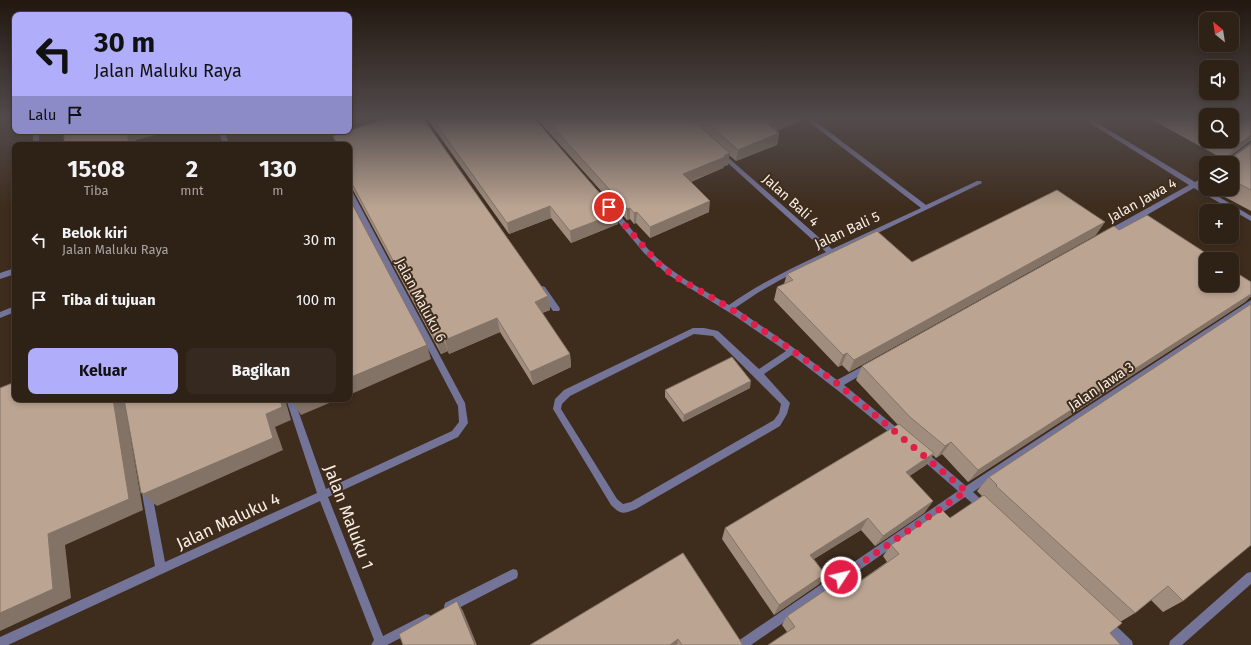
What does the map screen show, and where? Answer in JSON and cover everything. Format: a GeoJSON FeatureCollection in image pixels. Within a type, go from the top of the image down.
{"type":"FeatureCollection","features":[{"type":"Feature","properties":{"kind":"street"},"geometry":{"type":"LineString","coordinates":[[846,148],[926,208]]}},
{"type":"Feature","properties":{"kind":"street"},"geometry":{"type":"LineString","coordinates":[[1135,148],[1251,218]]}},
{"type":"Feature","properties":{"kind":"street"},"geometry":{"type":"LineString","coordinates":[[1235,156],[1246,148]]}},
{"type":"Feature","properties":{"kind":"street","name":"Jalan Bali 4"},"geometry":{"type":"LineString","coordinates":[[716,149],[831,252]]}},
{"type":"Feature","properties":{"kind":"street","name":"Jalan Bali 5"},"geometry":{"type":"LineString","coordinates":[[730,308],[756,290],[779,277],[979,183]]}},
{"type":"Feature","properties":{"kind":"street","name":"Jalan Jawa 4"},"geometry":{"type":"LineString","coordinates":[[1102,237],[1199,183]]}},
{"type":"Feature","properties":{"kind":"street","name":"Jalan Maluku 6"},"geometry":{"type":"LineString","coordinates":[[352,197],[462,406],[464,423]]}},
{"type":"Feature","properties":{"kind":"street"},"geometry":{"type":"LineString","coordinates":[[607,205],[658,263],[674,276],[730,308],[792,350],[838,384],[905,440]]}},
{"type":"Feature","properties":{"kind":"street"},"geometry":{"type":"LineString","coordinates":[[0,276],[12,272]]}},
{"type":"Feature","properties":{"kind":"street"},"geometry":{"type":"LineString","coordinates":[[538,283],[556,308]]}},
{"type":"Feature","properties":{"kind":"street","name":"Jalan Jawa 3"},"geometry":{"type":"LineString","coordinates":[[742,645],[966,491],[1251,302]]}},
{"type":"Feature","properties":{"kind":"street"},"geometry":{"type":"LineString","coordinates":[[0,315],[12,310]]}},
{"type":"Feature","properties":{"kind":"street"},"geometry":{"type":"LineString","coordinates":[[693,331],[714,333],[758,374],[786,403],[783,414],[777,423],[633,506],[622,509],[614,502],[557,409],[558,402],[567,392],[693,331]]}},
{"type":"Feature","properties":{"kind":"street"},"geometry":{"type":"LineString","coordinates":[[758,374],[792,350]]}},
{"type":"Feature","properties":{"kind":"street"},"geometry":{"type":"LineString","coordinates":[[838,384],[872,365]]}},
{"type":"Feature","properties":{"kind":"street","name":"Jalan Maluku 1"},"geometry":{"type":"LineString","coordinates":[[291,402],[323,495],[379,644]]}},
{"type":"Feature","properties":{"kind":"street","name":"Jalan Maluku 4"},"geometry":{"type":"LineString","coordinates":[[0,643],[455,434],[464,423]]}},
{"type":"Feature","properties":{"kind":"street"},"geometry":{"type":"LineString","coordinates":[[917,450],[966,491],[989,513]]}},
{"type":"Feature","properties":{"kind":"street"},"geometry":{"type":"LineString","coordinates":[[144,476],[161,570]]}},
{"type":"Feature","properties":{"kind":"street"},"geometry":{"type":"LineString","coordinates":[[379,644],[514,574]]}},
{"type":"Feature","properties":{"kind":"street"},"geometry":{"type":"LineString","coordinates":[[1174,645],[1251,577]]}},
{"type":"Feature","properties":{"kind":"street"},"geometry":{"type":"LineString","coordinates":[[1099,618],[1128,645]]}},
{"type":"Feature","properties":{"kind":"building"},"geometry":{"type":"Polygon","coordinates":[[[352,148],[444,148],[548,296],[535,302],[570,354],[530,372],[497,318],[445,340],[443,338],[436,341],[352,184],[352,148]]]}},
{"type":"Feature","properties":{"kind":"building"},"geometry":{"type":"Polygon","coordinates":[[[454,148],[560,148],[617,213],[570,231],[550,206],[507,223],[454,148]]]}},
{"type":"Feature","properties":{"kind":"building"},"geometry":{"type":"Polygon","coordinates":[[[572,148],[724,148],[730,153],[724,156],[725,157],[683,174],[710,201],[650,227],[637,212],[634,213],[630,208],[627,209],[572,148]]]}},
{"type":"Feature","properties":{"kind":"building"},"geometry":{"type":"Polygon","coordinates":[[[1245,148],[1251,148],[1251,190],[1239,184],[1239,156],[1235,156],[1245,148]]]}},
{"type":"Feature","properties":{"kind":"building"},"geometry":{"type":"Polygon","coordinates":[[[1057,190],[1105,222],[854,360],[847,353],[843,355],[777,287],[793,280],[787,274],[877,231],[912,262],[1057,190]]]}},
{"type":"Feature","properties":{"kind":"building"},"geometry":{"type":"Polygon","coordinates":[[[352,204],[427,345],[352,377],[352,204]]]}},
{"type":"Feature","properties":{"kind":"building"},"geometry":{"type":"Polygon","coordinates":[[[1147,215],[1204,252],[1199,252],[1199,292],[1239,292],[1239,274],[1251,282],[1251,294],[978,470],[951,442],[945,446],[910,417],[862,366],[1114,226],[1119,230],[1147,215]]]}},
{"type":"Feature","properties":{"kind":"building"},"geometry":{"type":"Polygon","coordinates":[[[1251,304],[1251,545],[1183,601],[1168,586],[1135,613],[996,486],[997,485],[989,477],[1251,304]]]}},
{"type":"Feature","properties":{"kind":"building"},"geometry":{"type":"Polygon","coordinates":[[[732,357],[751,381],[684,415],[665,390],[732,357]]]}},
{"type":"Feature","properties":{"kind":"building"},"geometry":{"type":"Polygon","coordinates":[[[12,383],[12,402],[113,402],[129,499],[48,534],[53,589],[0,613],[0,388],[12,383]]]}},
{"type":"Feature","properties":{"kind":"building"},"geometry":{"type":"Polygon","coordinates":[[[125,402],[281,402],[282,407],[266,414],[273,438],[143,494],[141,493],[125,402]]]}},
{"type":"Feature","properties":{"kind":"building"},"geometry":{"type":"Polygon","coordinates":[[[899,424],[934,453],[906,472],[933,501],[883,536],[868,518],[810,555],[825,574],[779,605],[725,528],[899,424]]]}},
{"type":"Feature","properties":{"kind":"building"},"geometry":{"type":"Polygon","coordinates":[[[984,495],[1122,623],[1110,633],[1121,645],[768,645],[795,627],[787,616],[833,585],[841,594],[899,554],[891,545],[942,510],[950,518],[984,495]]]}},
{"type":"Feature","properties":{"kind":"building"},"geometry":{"type":"Polygon","coordinates":[[[683,553],[743,645],[682,645],[678,639],[670,645],[530,645],[683,553]]]}},
{"type":"Feature","properties":{"kind":"building"},"geometry":{"type":"Polygon","coordinates":[[[457,601],[475,645],[403,645],[399,634],[457,601]]]}},
{"type":"Feature","properties":{"kind":"route"},"geometry":{"type":"LineString","coordinates":[[609,207],[658,263],[674,276],[730,308],[792,350],[838,384],[966,491],[841,577]]}}]}
